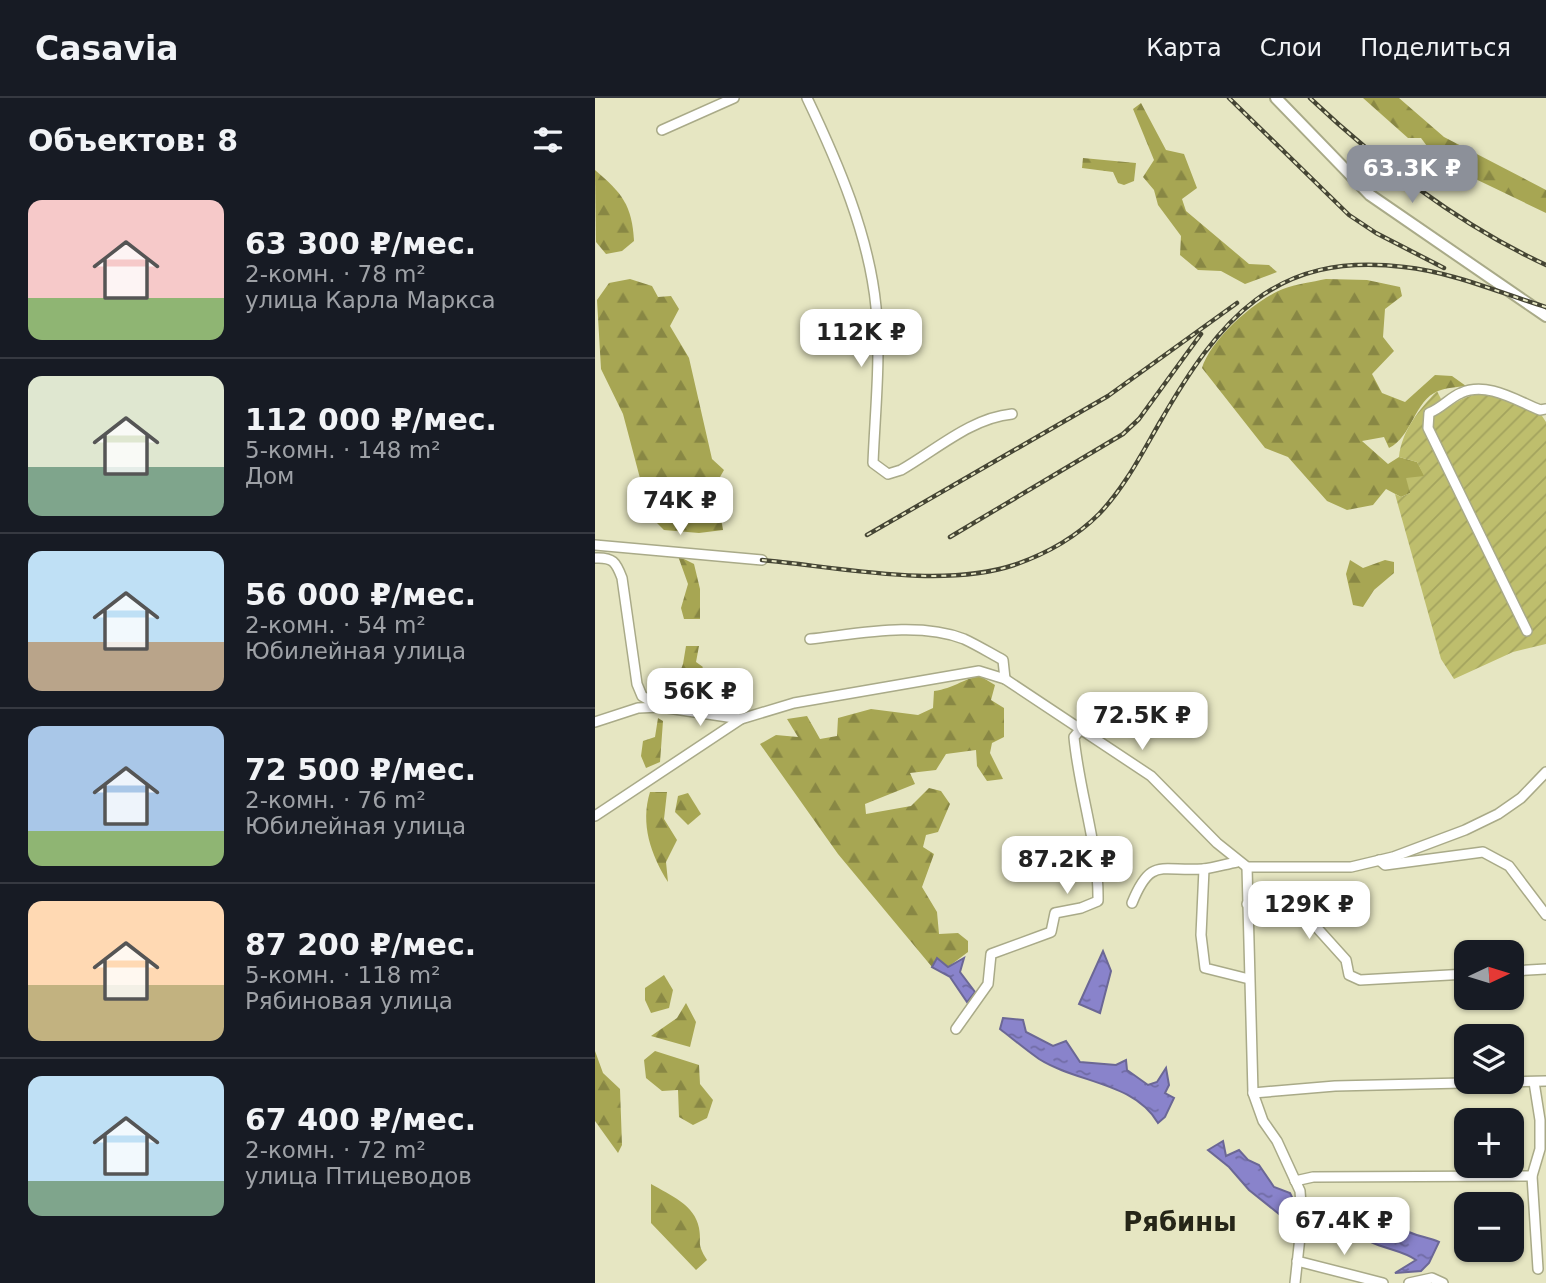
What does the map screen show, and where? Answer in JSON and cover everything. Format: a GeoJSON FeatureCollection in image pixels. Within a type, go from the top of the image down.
{"type":"FeatureCollection","features":[{"type":"Feature","properties":{"kind":"main road"},"geometry":{"type":"LineString","coordinates":[[1276,98],[1370,195],[1546,316]]}},
{"type":"Feature","properties":{"kind":"street"},"geometry":{"type":"LineString","coordinates":[[662,130],[734,98]]}},
{"type":"Feature","properties":{"kind":"street"},"geometry":{"type":"LineString","coordinates":[[807,98],[838,169],[859,229],[876,306],[873,463],[888,474],[901,470],[976,423],[993,416],[1012,414]]}},
{"type":"Feature","properties":{"kind":"street"},"geometry":{"type":"LineString","coordinates":[[1527,631],[1428,428],[1429,413],[1443,408],[1462,392],[1492,390],[1540,410],[1546,409]]}},
{"type":"Feature","properties":{"kind":"street"},"geometry":{"type":"LineString","coordinates":[[595,545],[762,560]]}},
{"type":"Feature","properties":{"kind":"street"},"geometry":{"type":"LineString","coordinates":[[595,558],[609,558],[617,563],[622,578],[637,684],[642,696],[661,707]]}},
{"type":"Feature","properties":{"kind":"street"},"geometry":{"type":"LineString","coordinates":[[810,639],[911,631],[937,632],[963,639],[1003,660],[1005,679]]}},
{"type":"Feature","properties":{"kind":"street"},"geometry":{"type":"LineString","coordinates":[[595,816],[741,719],[793,703],[979,671],[1005,679],[1151,776],[1237,862],[1247,867],[1351,867],[1379,860],[1476,826],[1521,798],[1546,772]]}},
{"type":"Feature","properties":{"kind":"street"},"geometry":{"type":"LineString","coordinates":[[595,722],[638,708],[661,707],[741,719]]}},
{"type":"Feature","properties":{"kind":"street"},"geometry":{"type":"LineString","coordinates":[[956,1029],[988,984],[991,954],[1051,932],[1055,913],[1081,908],[1098,901],[1099,873],[1077,766],[1074,737],[1080,730]]}},
{"type":"Feature","properties":{"kind":"street"},"geometry":{"type":"LineString","coordinates":[[1379,860],[1385,865],[1483,852],[1509,866],[1546,915]]}},
{"type":"Feature","properties":{"kind":"street"},"geometry":{"type":"LineString","coordinates":[[1132,903],[1141,880],[1157,868],[1204,869],[1237,862]]}},
{"type":"Feature","properties":{"kind":"street"},"geometry":{"type":"LineString","coordinates":[[1247,867],[1253,1093],[1263,1121],[1277,1141],[1295,1181],[1303,1205],[1295,1283]]}},
{"type":"Feature","properties":{"kind":"street"},"geometry":{"type":"LineString","coordinates":[[1204,869],[1201,934],[1205,968],[1249,979]]}},
{"type":"Feature","properties":{"kind":"street"},"geometry":{"type":"LineString","coordinates":[[1247,904],[1290,903],[1300,909],[1346,960],[1349,975],[1360,980],[1454,975]]}},
{"type":"Feature","properties":{"kind":"street"},"geometry":{"type":"LineString","coordinates":[[1524,970],[1546,969]]}},
{"type":"Feature","properties":{"kind":"street"},"geometry":{"type":"LineString","coordinates":[[1253,1093],[1335,1086],[1546,1081]]}},
{"type":"Feature","properties":{"kind":"street"},"geometry":{"type":"LineString","coordinates":[[1534,1083],[1540,1149],[1532,1176],[1538,1269]]}},
{"type":"Feature","properties":{"kind":"street"},"geometry":{"type":"LineString","coordinates":[[1295,1181],[1313,1177],[1532,1176]]}},
{"type":"Feature","properties":{"kind":"street"},"geometry":{"type":"LineString","coordinates":[[1297,1261],[1383,1283]]}},
{"type":"Feature","properties":{"kind":"street"},"geometry":{"type":"LineString","coordinates":[[1409,1283],[1432,1278],[1443,1283]]}},
{"type":"Feature","properties":{"kind":"green space"},"geometry":{"type":"Polygon","coordinates":[[[1363,98],[1399,98],[1444,137],[1546,190],[1546,213],[1438,161],[1421,138],[1408,138],[1363,98]]]}},
{"type":"Feature","properties":{"kind":"green space"},"geometry":{"type":"Polygon","coordinates":[[[1141,103],[1166,150],[1184,154],[1197,188],[1182,199],[1186,211],[1249,264],[1269,265],[1277,272],[1245,284],[1221,271],[1198,270],[1180,255],[1181,236],[1158,205],[1154,190],[1143,177],[1154,160],[1133,109],[1141,103]]]}},
{"type":"Feature","properties":{"kind":"green space"},"geometry":{"type":"Polygon","coordinates":[[[1083,158],[1136,163],[1134,181],[1124,185],[1118,183],[1113,172],[1082,168],[1083,158]]]}},
{"type":"Feature","properties":{"kind":"green space"},"geometry":{"type":"Polygon","coordinates":[[[595,170],[619,193],[631,218],[634,241],[622,251],[606,254],[596,242],[595,170]]]}},
{"type":"Feature","properties":{"kind":"green space"},"geometry":{"type":"Polygon","coordinates":[[[630,279],[652,286],[658,297],[671,296],[679,309],[670,326],[689,358],[712,459],[724,470],[716,484],[723,530],[699,533],[664,530],[650,516],[623,414],[601,369],[597,300],[609,283],[630,279]]]}},
{"type":"Feature","properties":{"kind":"green space"},"geometry":{"type":"Polygon","coordinates":[[[1326,279],[1367,280],[1400,287],[1402,296],[1385,309],[1383,337],[1394,351],[1372,374],[1382,393],[1405,402],[1435,375],[1452,376],[1466,386],[1441,390],[1430,396],[1403,436],[1389,448],[1384,437],[1362,441],[1388,464],[1399,457],[1417,462],[1425,476],[1410,493],[1401,497],[1386,489],[1373,505],[1347,510],[1327,501],[1288,457],[1265,448],[1202,368],[1224,333],[1247,311],[1288,287],[1326,279]]]}},
{"type":"Feature","properties":{"kind":"green space"},"geometry":{"type":"Polygon","coordinates":[[[678,556],[694,564],[700,589],[700,619],[684,619],[681,608],[688,584],[678,556]]]}},
{"type":"Feature","properties":{"kind":"green space"},"geometry":{"type":"Polygon","coordinates":[[[1350,560],[1363,568],[1385,560],[1394,562],[1394,573],[1374,590],[1363,607],[1353,605],[1346,574],[1350,560]]]}},
{"type":"Feature","properties":{"kind":"green space"},"geometry":{"type":"Polygon","coordinates":[[[686,646],[699,646],[696,662],[703,667],[686,690],[684,700],[670,698],[683,664],[686,646]]]}},
{"type":"Feature","properties":{"kind":"green space"},"geometry":{"type":"Polygon","coordinates":[[[980,676],[995,685],[991,700],[1004,708],[1004,737],[992,743],[990,753],[1003,779],[987,781],[977,766],[976,750],[946,754],[936,770],[910,773],[915,784],[865,804],[866,814],[911,806],[929,788],[941,791],[950,804],[938,832],[926,835],[923,847],[934,854],[922,887],[937,912],[939,934],[958,933],[968,941],[968,952],[948,967],[937,959],[932,967],[838,854],[760,744],[776,735],[798,737],[787,719],[807,716],[820,739],[837,736],[838,718],[871,709],[918,715],[933,708],[934,691],[980,676]]]}},
{"type":"Feature","properties":{"kind":"green space"},"geometry":{"type":"Polygon","coordinates":[[[658,718],[663,721],[660,762],[646,768],[641,756],[643,741],[655,737],[658,718]]]}},
{"type":"Feature","properties":{"kind":"green space"},"geometry":{"type":"Polygon","coordinates":[[[650,792],[667,792],[664,819],[677,840],[666,862],[668,882],[649,839],[646,816],[650,792]]]}},
{"type":"Feature","properties":{"kind":"green space"},"geometry":{"type":"Polygon","coordinates":[[[688,793],[701,814],[688,825],[675,812],[678,796],[688,793]]]}},
{"type":"Feature","properties":{"kind":"green space"},"geometry":{"type":"Polygon","coordinates":[[[664,975],[673,990],[669,1008],[651,1013],[645,1000],[645,988],[664,975]]]}},
{"type":"Feature","properties":{"kind":"green space"},"geometry":{"type":"Polygon","coordinates":[[[686,1003],[696,1022],[690,1047],[651,1036],[677,1018],[686,1003]]]}},
{"type":"Feature","properties":{"kind":"green space"},"geometry":{"type":"Polygon","coordinates":[[[595,1051],[603,1073],[620,1089],[622,1145],[618,1153],[595,1121],[595,1051]]]}},
{"type":"Feature","properties":{"kind":"green space"},"geometry":{"type":"Polygon","coordinates":[[[655,1051],[699,1065],[700,1084],[713,1100],[707,1118],[693,1125],[679,1117],[678,1090],[662,1091],[646,1078],[644,1060],[655,1051]]]}},
{"type":"Feature","properties":{"kind":"green space"},"geometry":{"type":"Polygon","coordinates":[[[651,1184],[681,1202],[697,1220],[700,1246],[707,1260],[696,1270],[651,1223],[651,1184]]]}},
{"type":"Feature","properties":{"kind":"shaded area"},"geometry":{"type":"Polygon","coordinates":[[[1437,391],[1446,409],[1472,395],[1494,395],[1542,416],[1546,422],[1546,644],[1513,652],[1454,679],[1441,659],[1395,494],[1401,497],[1410,493],[1406,478],[1424,476],[1417,462],[1399,457],[1408,429],[1437,391]]]}},
{"type":"Feature","properties":{"kind":"water"},"geometry":{"type":"Polygon","coordinates":[[[1103,951],[1111,971],[1100,1013],[1079,1004],[1103,951]]]}},
{"type":"Feature","properties":{"kind":"water"},"geometry":{"type":"Polygon","coordinates":[[[937,958],[948,967],[964,958],[960,972],[975,992],[967,1002],[950,977],[932,967],[937,958]]]}},
{"type":"Feature","properties":{"kind":"water"},"geometry":{"type":"Polygon","coordinates":[[[1003,1018],[1023,1020],[1026,1032],[1053,1046],[1066,1041],[1080,1062],[1116,1065],[1126,1060],[1127,1070],[1148,1085],[1157,1082],[1166,1068],[1169,1085],[1165,1093],[1174,1098],[1165,1117],[1158,1123],[1148,1109],[1135,1099],[1039,1059],[1000,1029],[1003,1018]]]}},
{"type":"Feature","properties":{"kind":"water"},"geometry":{"type":"Polygon","coordinates":[[[1223,1141],[1226,1156],[1239,1150],[1248,1160],[1259,1165],[1274,1187],[1290,1193],[1294,1201],[1290,1215],[1284,1218],[1249,1190],[1229,1167],[1208,1150],[1223,1141]]]}},
{"type":"Feature","properties":{"kind":"water"},"geometry":{"type":"Polygon","coordinates":[[[1315,1204],[1366,1217],[1370,1224],[1364,1236],[1356,1237],[1317,1216],[1315,1204]]]}},
{"type":"Feature","properties":{"kind":"water"},"geometry":{"type":"Polygon","coordinates":[[[1401,1227],[1439,1242],[1429,1263],[1421,1271],[1395,1273],[1416,1260],[1371,1242],[1377,1228],[1397,1230],[1401,1227]]]}},
{"type":"Feature","properties":{"kind":"railway"},"geometry":{"type":"LineString","coordinates":[[1229,98],[1349,215],[1376,233],[1444,268]]}},
{"type":"Feature","properties":{"kind":"railway"},"geometry":{"type":"LineString","coordinates":[[1310,98],[1364,146],[1421,191],[1482,231],[1546,265]]}},
{"type":"Feature","properties":{"kind":"railway"},"geometry":{"type":"LineString","coordinates":[[762,560],[889,574],[955,575],[986,572],[1014,565],[1049,550],[1080,531],[1117,493],[1182,385],[1229,324],[1255,300],[1285,282],[1319,270],[1359,265],[1404,267],[1458,278],[1546,307]]}},
{"type":"Feature","properties":{"kind":"railway"},"geometry":{"type":"LineString","coordinates":[[867,535],[1108,396],[1237,303]]}},
{"type":"Feature","properties":{"kind":"railway"},"geometry":{"type":"LineString","coordinates":[[950,537],[1123,434],[1139,419],[1201,334]]}},
{"type":"Feature","properties":{"kind":"district","name":"Рябины"},"geometry":{"type":"Point","coordinates":[1180,1222]}}]}
